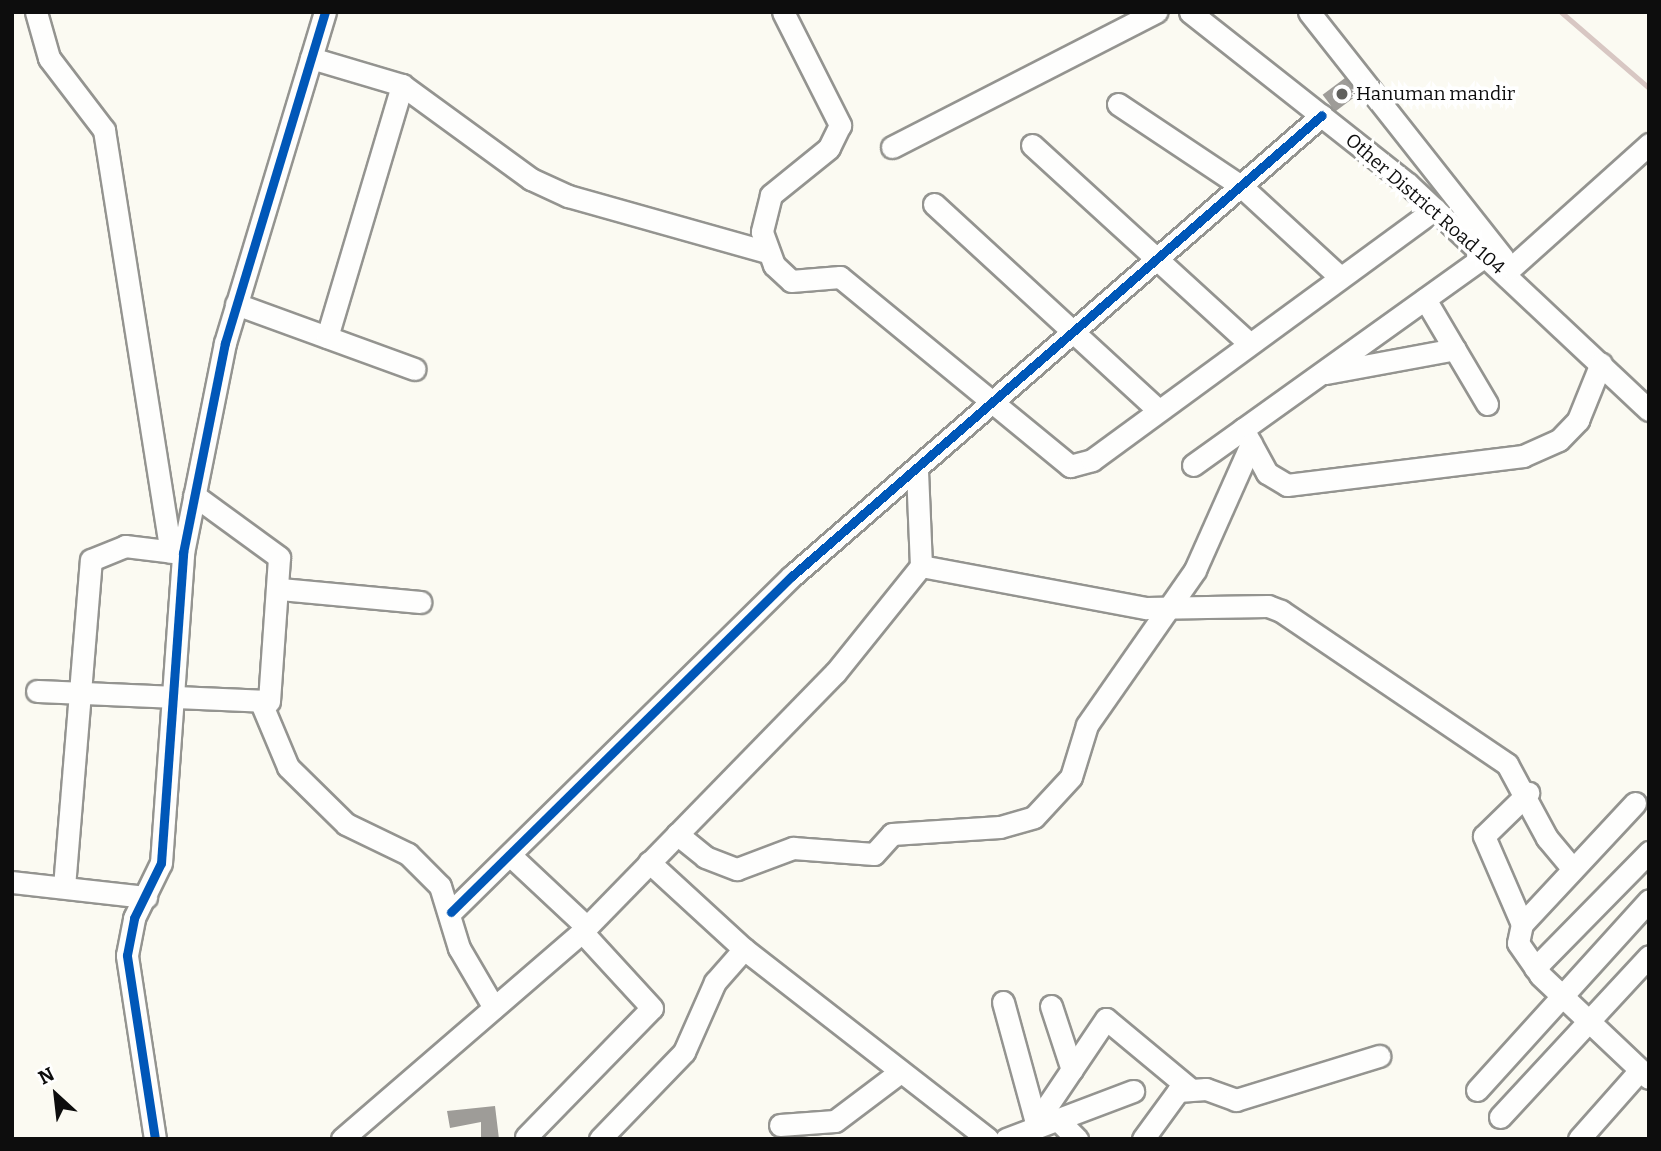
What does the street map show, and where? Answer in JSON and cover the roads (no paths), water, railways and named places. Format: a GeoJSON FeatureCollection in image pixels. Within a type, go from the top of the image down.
{"type":"FeatureCollection","features":[{"type":"Feature","properties":{"kind":"street"},"geometry":{"type":"LineString","coordinates":[[36,12],[49,58],[104,130],[177,552],[173,700],[161,863],[134,918],[127,955],[155,1139]]}},
{"type":"Feature","properties":{"kind":"street"},"geometry":{"type":"LineString","coordinates":[[177,552],[194,495],[236,304],[325,12]]}},
{"type":"Feature","properties":{"kind":"street"},"geometry":{"type":"LineString","coordinates":[[783,12],[840,125],[829,148],[771,195],[762,232],[766,252],[791,281],[840,277],[991,408],[1070,466],[1092,460],[1157,409],[1435,209]]}},
{"type":"Feature","properties":{"kind":"street"},"geometry":{"type":"LineString","coordinates":[[892,146],[1156,12]]}},
{"type":"Feature","properties":{"kind":"street","name":"Other District Road 104"},"geometry":{"type":"LineString","coordinates":[[1190,12],[1322,115],[1435,209],[1649,410]]}},
{"type":"Feature","properties":{"kind":"street"},"geometry":{"type":"LineString","coordinates":[[1309,12],[1549,315]]}},
{"type":"Feature","properties":{"kind":"street"},"geometry":{"type":"LineString","coordinates":[[311,58],[402,85],[555,190],[766,252]]}},
{"type":"Feature","properties":{"kind":"street"},"geometry":{"type":"LineString","coordinates":[[327,337],[402,85]]}},
{"type":"Feature","properties":{"kind":"street"},"geometry":{"type":"LineString","coordinates":[[1118,104],[1241,187],[1340,277]]}},
{"type":"Feature","properties":{"kind":"street"},"geometry":{"type":"LineString","coordinates":[[451,912],[792,576],[991,408],[1322,115]]}},
{"type":"Feature","properties":{"kind":"street"},"geometry":{"type":"LineString","coordinates":[[1511,268],[1649,144]]}},
{"type":"Feature","properties":{"kind":"street"},"geometry":{"type":"LineString","coordinates":[[1032,145],[1249,343]]}},
{"type":"Feature","properties":{"kind":"street"},"geometry":{"type":"LineString","coordinates":[[934,204],[1077,332],[1157,409]]}},
{"type":"Feature","properties":{"kind":"street"},"geometry":{"type":"LineString","coordinates":[[1193,465],[1247,437],[1320,374],[1485,256]]}},
{"type":"Feature","properties":{"kind":"street"},"geometry":{"type":"LineString","coordinates":[[1425,299],[1487,404]]}},
{"type":"Feature","properties":{"kind":"street"},"geometry":{"type":"LineString","coordinates":[[236,304],[415,369]]}},
{"type":"Feature","properties":{"kind":"street"},"geometry":{"type":"LineString","coordinates":[[1320,374],[1455,349]]}},
{"type":"Feature","properties":{"kind":"street"},"geometry":{"type":"LineString","coordinates":[[1247,437],[1267,473],[1287,485],[1523,456],[1559,440],[1577,420],[1601,363]]}},
{"type":"Feature","properties":{"kind":"street"},"geometry":{"type":"LineString","coordinates":[[677,834],[705,857],[737,869],[793,848],[874,854],[892,835],[1000,827],[1034,817],[1071,777],[1087,725],[1163,609],[1195,570],[1247,437]]}},
{"type":"Feature","properties":{"kind":"street"},"geometry":{"type":"LineString","coordinates":[[342,1139],[585,929],[835,673],[921,566],[917,472]]}},
{"type":"Feature","properties":{"kind":"street"},"geometry":{"type":"LineString","coordinates":[[194,495],[273,550],[281,589],[274,692],[262,705]]}},
{"type":"Feature","properties":{"kind":"street"},"geometry":{"type":"LineString","coordinates":[[64,887],[91,560],[125,546],[177,552]]}},
{"type":"Feature","properties":{"kind":"street"},"geometry":{"type":"LineString","coordinates":[[921,566],[1163,609],[1268,606],[1281,611],[1507,764],[1528,793],[1546,838],[1573,869]]}},
{"type":"Feature","properties":{"kind":"street"},"geometry":{"type":"LineString","coordinates":[[281,589],[420,602]]}},
{"type":"Feature","properties":{"kind":"street"},"geometry":{"type":"LineString","coordinates":[[37,691],[262,705]]}},
{"type":"Feature","properties":{"kind":"street"},"geometry":{"type":"LineString","coordinates":[[262,705],[288,767],[360,835],[425,868],[451,912],[459,948],[494,1008]]}},
{"type":"Feature","properties":{"kind":"street"},"geometry":{"type":"LineString","coordinates":[[1522,924],[1484,836],[1528,793]]}},
{"type":"Feature","properties":{"kind":"street"},"geometry":{"type":"LineString","coordinates":[[1579,1139],[1645,1074],[1535,968],[1518,943],[1522,924],[1635,803]]}},
{"type":"Feature","properties":{"kind":"street"},"geometry":{"type":"LineString","coordinates":[[1535,968],[1649,852]]}},
{"type":"Feature","properties":{"kind":"street"},"geometry":{"type":"LineString","coordinates":[[510,856],[585,929],[652,1008],[526,1137]]}},
{"type":"Feature","properties":{"kind":"street"},"geometry":{"type":"LineString","coordinates":[[649,862],[744,949],[988,1139]]}},
{"type":"Feature","properties":{"kind":"street"},"geometry":{"type":"LineString","coordinates":[[12,882],[146,897]]}},
{"type":"Feature","properties":{"kind":"street"},"geometry":{"type":"LineString","coordinates":[[1477,1090],[1561,994],[1649,900]]}},
{"type":"Feature","properties":{"kind":"street"},"geometry":{"type":"LineString","coordinates":[[600,1139],[684,1052],[715,982],[744,949]]}},
{"type":"Feature","properties":{"kind":"street"},"geometry":{"type":"LineString","coordinates":[[1500,1117],[1649,956]]}},
{"type":"Feature","properties":{"kind":"street"},"geometry":{"type":"LineString","coordinates":[[1003,1002],[1034,1126]]}},
{"type":"Feature","properties":{"kind":"street"},"geometry":{"type":"LineString","coordinates":[[1051,1006],[1072,1070]]}},
{"type":"Feature","properties":{"kind":"street"},"geometry":{"type":"LineString","coordinates":[[1034,1126],[1106,1019],[1189,1088],[1236,1100],[1379,1056]]}},
{"type":"Feature","properties":{"kind":"street"},"geometry":{"type":"LineString","coordinates":[[780,1125],[835,1121],[900,1072]]}},
{"type":"Feature","properties":{"kind":"street"},"geometry":{"type":"LineString","coordinates":[[1143,1139],[1168,1098],[1189,1088]]}},
{"type":"Feature","properties":{"kind":"street"},"geometry":{"type":"LineString","coordinates":[[1006,1139],[1034,1126],[1058,1120],[1133,1091]]}},
{"type":"Feature","properties":{"kind":"street"},"geometry":{"type":"LineString","coordinates":[[1058,1120],[1077,1139]]}},
{"type":"Feature","properties":{"kind":"railway"},"geometry":{"type":"LineString","coordinates":[[1561,12],[1649,88]]}},
{"type":"Feature","properties":{"kind":"place","name":"Hanuman mandir"},"geometry":{"type":"Point","coordinates":[1342,94]}}]}
